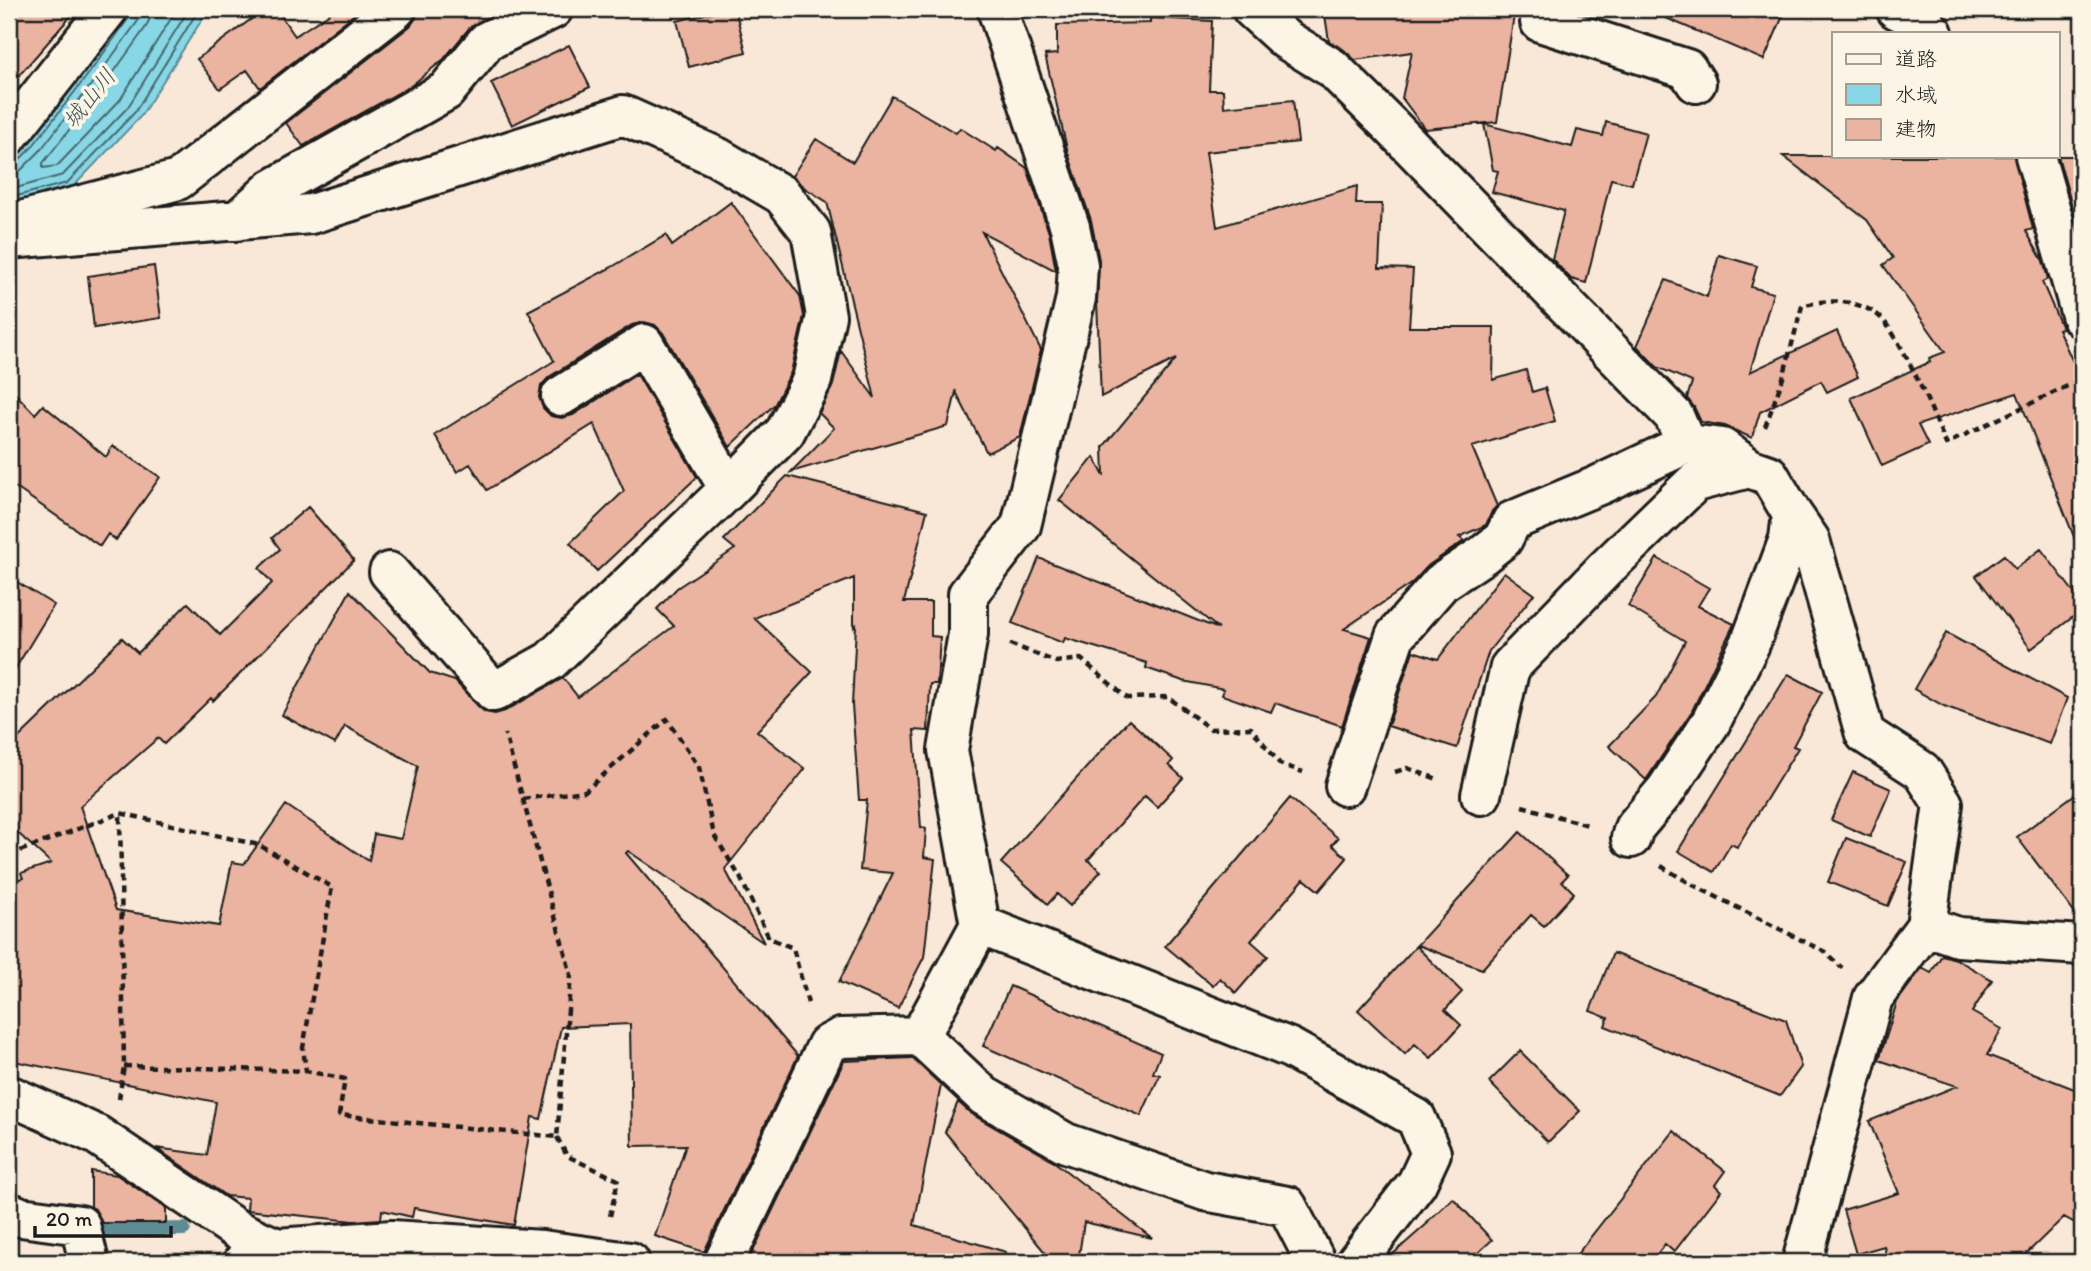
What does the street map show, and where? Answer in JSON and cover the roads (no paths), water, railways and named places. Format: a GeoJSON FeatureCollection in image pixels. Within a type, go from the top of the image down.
{"type":"FeatureCollection","features":[{"type":"Feature","properties":{"kind":"street"},"geometry":{"type":"LineString","coordinates":[[9,135],[108,9]]}},
{"type":"Feature","properties":{"kind":"street"},"geometry":{"type":"LineString","coordinates":[[9,224],[178,180],[396,9]]}},
{"type":"Feature","properties":{"kind":"street"},"geometry":{"type":"LineString","coordinates":[[237,221],[272,189],[446,91],[487,41],[553,9]]}},
{"type":"Feature","properties":{"kind":"street"},"geometry":{"type":"LineString","coordinates":[[920,1036],[980,925],[948,750],[968,634],[968,594],[1021,526],[1076,298],[1077,265],[1069,227],[997,9]]}},
{"type":"Feature","properties":{"kind":"street"},"geometry":{"type":"LineString","coordinates":[[1252,9],[1285,39],[1332,68],[1391,125],[1674,416],[1686,444]]}},
{"type":"Feature","properties":{"kind":"street"},"geometry":{"type":"LineString","coordinates":[[1541,9],[1540,22],[1687,69],[1696,83]]}},
{"type":"Feature","properties":{"kind":"street"},"geometry":{"type":"LineString","coordinates":[[1896,9],[1924,23],[1932,32]]}},
{"type":"Feature","properties":{"kind":"street"},"geometry":{"type":"LineString","coordinates":[[9,239],[311,214],[623,115],[717,157],[782,195],[811,232],[826,316],[811,380],[785,432],[550,661],[494,692],[389,572]]}},
{"type":"Feature","properties":{"kind":"street"},"geometry":{"type":"LineString","coordinates":[[2036,158],[2082,318]]}},
{"type":"Feature","properties":{"kind":"street"},"geometry":{"type":"LineString","coordinates":[[561,396],[644,344],[729,489]]}},
{"type":"Feature","properties":{"kind":"street"},"geometry":{"type":"LineString","coordinates":[[1345,786],[1395,636],[1441,583],[1503,539],[1512,522],[1686,444],[1722,448],[1749,468],[1769,475],[1810,540],[1864,734],[1922,771],[1943,804],[1926,926],[1873,998],[1802,1262]]}},
{"type":"Feature","properties":{"kind":"street"},"geometry":{"type":"LineString","coordinates":[[1481,794],[1510,667],[1605,569],[1695,482],[1749,468]]}},
{"type":"Feature","properties":{"kind":"street"},"geometry":{"type":"LineString","coordinates":[[1631,838],[1634,828],[1666,790],[1711,722],[1750,644],[1789,538],[1792,514]]}},
{"type":"Feature","properties":{"kind":"street"},"geometry":{"type":"LineString","coordinates":[[980,925],[1290,1048],[1416,1118],[1431,1153],[1417,1184],[1356,1262]]}},
{"type":"Feature","properties":{"kind":"street"},"geometry":{"type":"LineString","coordinates":[[1926,926],[1958,937],[2082,945]]}},
{"type":"Feature","properties":{"kind":"street"},"geometry":{"type":"LineString","coordinates":[[724,1262],[827,1045],[840,1038],[920,1036],[984,1096],[1066,1143],[1205,1191],[1287,1206],[1316,1262]]}},
{"type":"Feature","properties":{"kind":"street"},"geometry":{"type":"LineString","coordinates":[[9,1095],[97,1135],[239,1231],[260,1255],[392,1240],[542,1250],[616,1260]]}},
{"type":"Feature","properties":{"kind":"street"},"geometry":{"type":"LineString","coordinates":[[9,1212],[21,1217],[80,1225],[89,1262]]}},
{"type":"Feature","properties":{"kind":"water","name":"城山川"},"geometry":{"type":"Polygon","coordinates":[[[127,9],[206,9],[203,18],[141,116],[70,190],[9,205],[9,161],[56,106],[127,9]]]}},
{"type":"Feature","properties":{"kind":"waterway"},"geometry":{"type":"LineString","coordinates":[[84,1231],[184,1229]]}}]}
